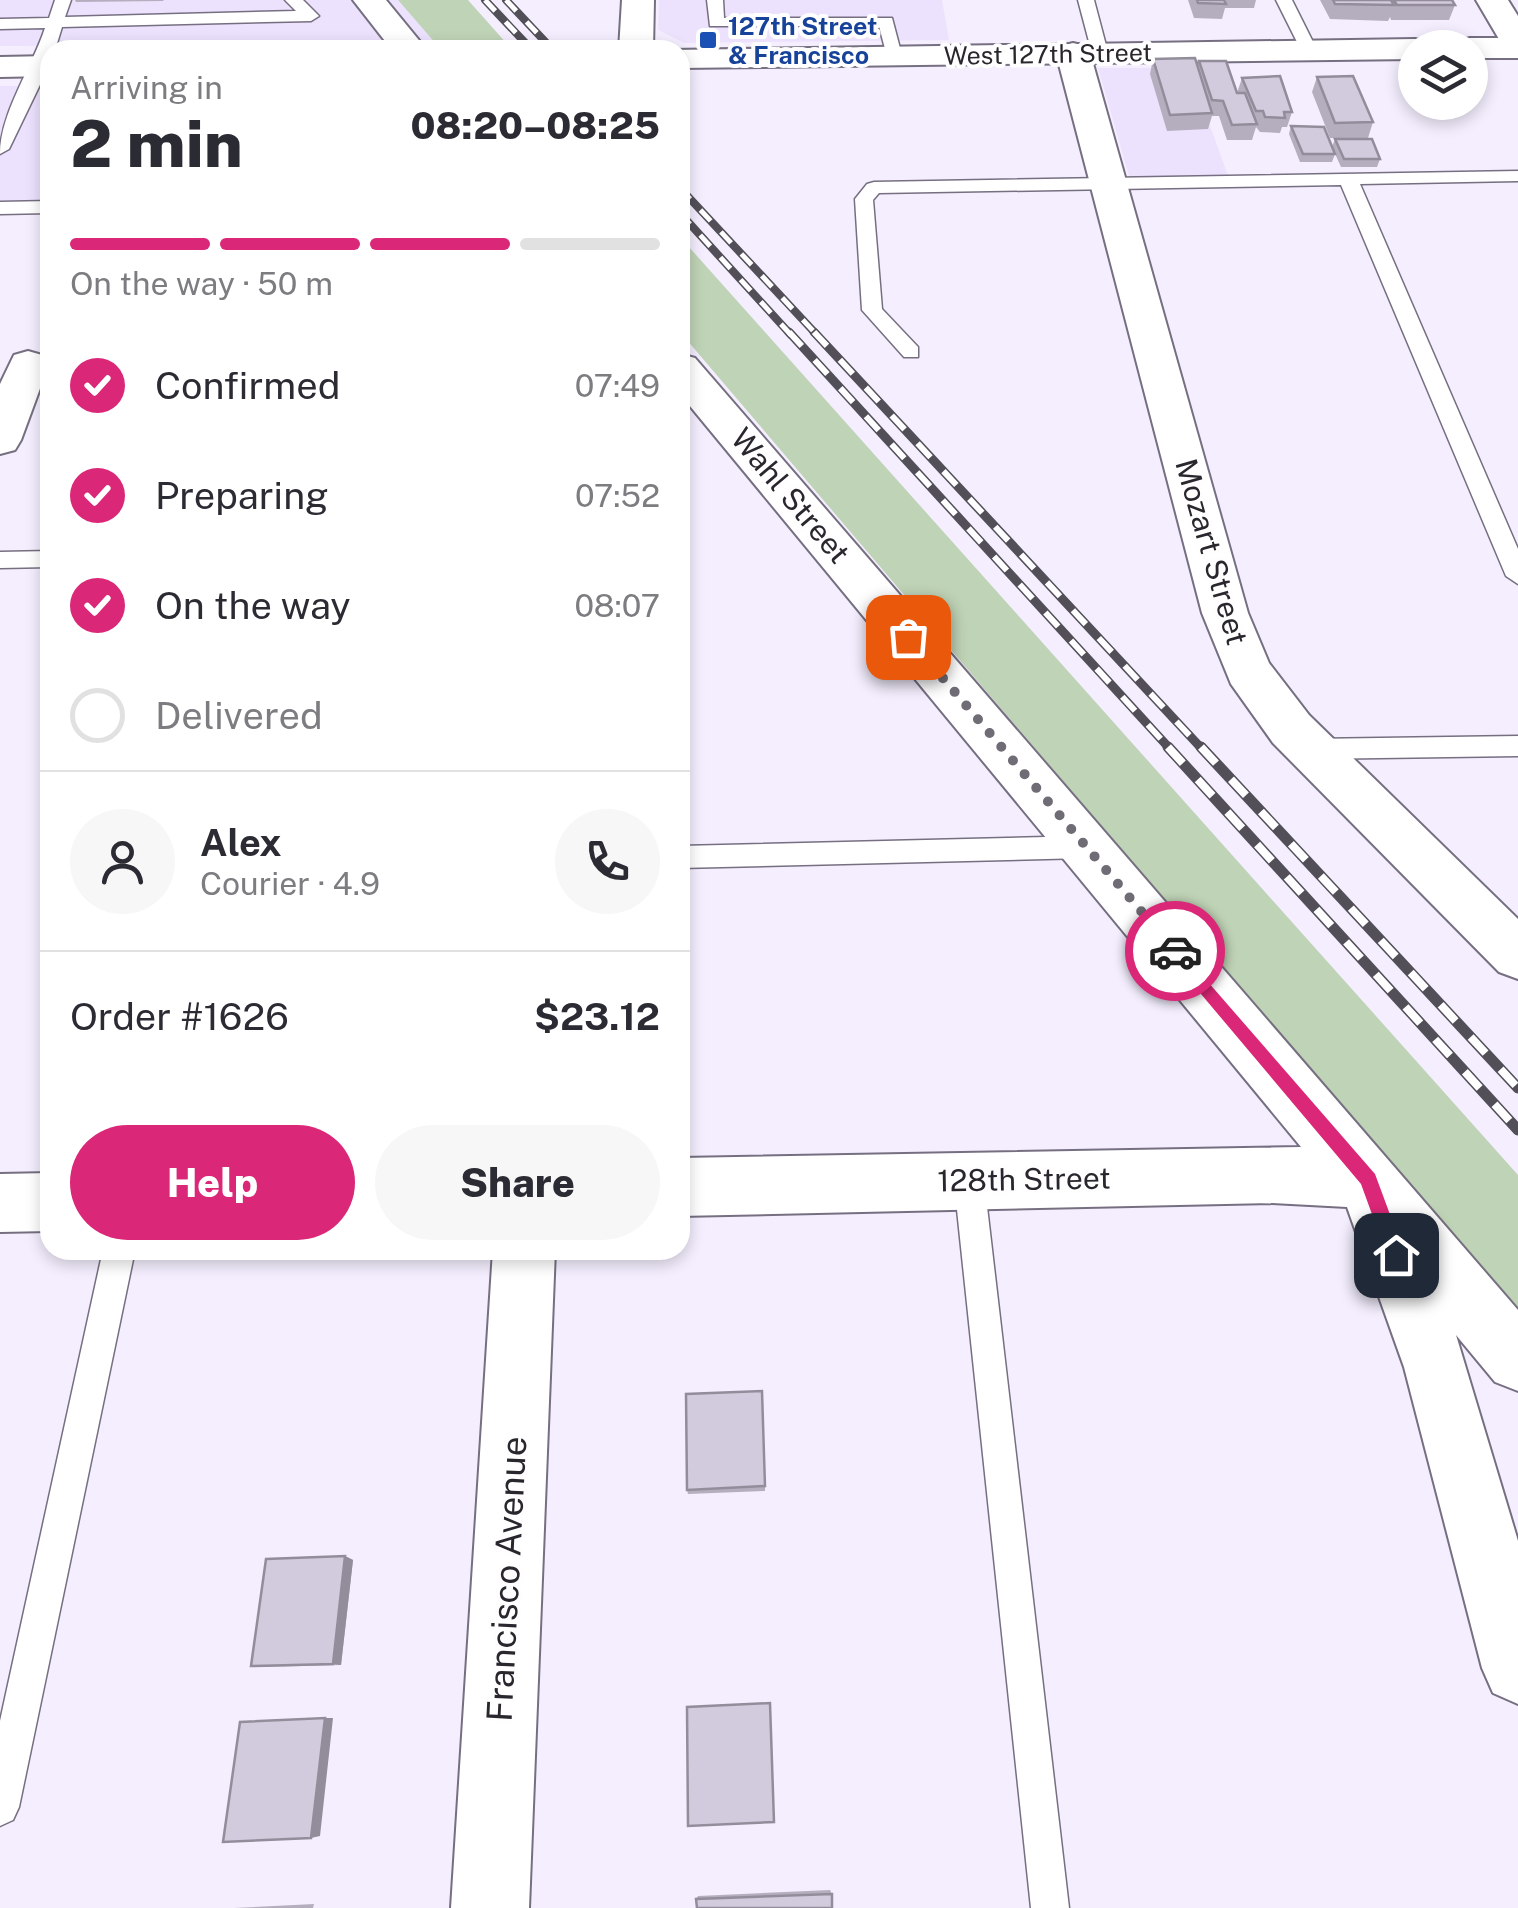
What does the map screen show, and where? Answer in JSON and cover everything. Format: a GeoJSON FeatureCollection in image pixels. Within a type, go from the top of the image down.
{"type":"FeatureCollection","features":[{"type":"Feature","properties":{"kind":"street"},"geometry":{"type":"LineString","coordinates":[[369,0],[402,40]]}},
{"type":"Feature","properties":{"kind":"street"},"geometry":{"type":"LineString","coordinates":[[636,40],[638,0]]}},
{"type":"Feature","properties":{"kind":"street"},"geometry":{"type":"LineString","coordinates":[[1488,47],[1518,46],[1492,0]]}},
{"type":"Feature","properties":{"kind":"street","name":"West 127th Street"},"geometry":{"type":"LineString","coordinates":[[690,58],[1398,49]]}},
{"type":"Feature","properties":{"kind":"street","name":"Mozart Street"},"geometry":{"type":"LineString","coordinates":[[1086,53],[1108,184],[1234,642],[1268,699],[1311,749],[1518,955]]}},
{"type":"Feature","properties":{"kind":"street"},"geometry":{"type":"LineString","coordinates":[[0,67],[40,66]]}},
{"type":"Feature","properties":{"kind":"street"},"geometry":{"type":"LineString","coordinates":[[0,440],[26,364]]}},
{"type":"Feature","properties":{"kind":"street","name":"Wahl Street"},"geometry":{"type":"LineString","coordinates":[[690,379],[1518,1359]]}},
{"type":"Feature","properties":{"kind":"street","name":"128th Street"},"geometry":{"type":"LineString","coordinates":[[690,1187],[1272,1174],[1368,1180]]}},
{"type":"Feature","properties":{"kind":"street"},"geometry":{"type":"LineString","coordinates":[[1368,1180],[1436,1368],[1518,1668]]}},
{"type":"Feature","properties":{"kind":"street"},"geometry":{"type":"LineString","coordinates":[[0,1203],[40,1202]]}},
{"type":"Feature","properties":{"kind":"street","name":"Francisco Avenue"},"geometry":{"type":"LineString","coordinates":[[490,1908],[523,1260]]}},
{"type":"Feature","properties":{"kind":"lane"},"geometry":{"type":"LineString","coordinates":[[52,40],[63,0]]}},
{"type":"Feature","properties":{"kind":"lane"},"geometry":{"type":"LineString","coordinates":[[0,24],[310,16],[294,0]]}},
{"type":"Feature","properties":{"kind":"lane"},"geometry":{"type":"LineString","coordinates":[[715,0],[716,23],[886,21],[894,56]]}},
{"type":"Feature","properties":{"kind":"lane"},"geometry":{"type":"LineString","coordinates":[[1086,0],[1086,53]]}},
{"type":"Feature","properties":{"kind":"lane"},"geometry":{"type":"LineString","coordinates":[[1284,0],[1309,50]]}},
{"type":"Feature","properties":{"kind":"lane"},"geometry":{"type":"LineString","coordinates":[[0,148],[40,77]]}},
{"type":"Feature","properties":{"kind":"lane"},"geometry":{"type":"LineString","coordinates":[[911,352],[872,310],[864,199],[874,188],[1518,176]]}},
{"type":"Feature","properties":{"kind":"lane"},"geometry":{"type":"LineString","coordinates":[[1348,180],[1518,576]]}},
{"type":"Feature","properties":{"kind":"lane"},"geometry":{"type":"LineString","coordinates":[[0,208],[40,207]]}},
{"type":"Feature","properties":{"kind":"lane"},"geometry":{"type":"LineString","coordinates":[[0,560],[40,559]]}},
{"type":"Feature","properties":{"kind":"lane"},"geometry":{"type":"LineString","coordinates":[[1311,749],[1518,746]]}},
{"type":"Feature","properties":{"kind":"lane"},"geometry":{"type":"LineString","coordinates":[[690,857],[1086,846]]}},
{"type":"Feature","properties":{"kind":"lane"},"geometry":{"type":"LineString","coordinates":[[969,1181],[1050,1908]]}},
{"type":"Feature","properties":{"kind":"lane"},"geometry":{"type":"LineString","coordinates":[[0,1807],[117,1260]]}},
{"type":"Feature","properties":{"kind":"shaded area"},"geometry":{"type":"Polygon","coordinates":[[[0,0],[398,0],[433,40],[40,40],[40,46],[0,46],[0,0]]]}},
{"type":"Feature","properties":{"kind":"shaded area"},"geometry":{"type":"Polygon","coordinates":[[[659,0],[942,0],[949,40],[690,43],[658,30],[659,0]]]}},
{"type":"Feature","properties":{"kind":"shaded area"},"geometry":{"type":"Polygon","coordinates":[[[1098,68],[1189,68],[1230,181],[1131,183],[1098,68]]]}},
{"type":"Feature","properties":{"kind":"shaded area"},"geometry":{"type":"Polygon","coordinates":[[[0,86],[40,86],[40,207],[0,208],[0,86]]]}},
{"type":"Feature","properties":{"kind":"green space"},"geometry":{"type":"Polygon","coordinates":[[[398,0],[468,0],[504,40],[433,40],[398,0]]]}},
{"type":"Feature","properties":{"kind":"green space"},"geometry":{"type":"Polygon","coordinates":[[[690,248],[1518,1175],[1518,1315],[690,344],[690,248]]]}},
{"type":"Feature","properties":{"kind":"building"},"geometry":{"type":"Polygon","coordinates":[[[1197,0],[1224,0],[1226,4],[1198,3],[1197,0]]]}},
{"type":"Feature","properties":{"kind":"building"},"geometry":{"type":"Polygon","coordinates":[[[1333,0],[1391,0],[1394,5],[1335,4],[1333,0]]]}},
{"type":"Feature","properties":{"kind":"building"},"geometry":{"type":"Polygon","coordinates":[[[1394,0],[1452,0],[1455,5],[1397,5],[1394,0]]]}},
{"type":"Feature","properties":{"kind":"building"},"geometry":{"type":"Polygon","coordinates":[[[1195,58],[1212,113],[1170,115],[1153,59],[1195,58]]]}},
{"type":"Feature","properties":{"kind":"building"},"geometry":{"type":"Polygon","coordinates":[[[1199,61],[1226,61],[1237,93],[1245,93],[1257,124],[1232,125],[1223,101],[1212,100],[1199,61]]]}},
{"type":"Feature","properties":{"kind":"building"},"geometry":{"type":"Polygon","coordinates":[[[1280,76],[1292,112],[1284,112],[1285,118],[1265,117],[1263,111],[1256,111],[1242,78],[1280,76]]]}},
{"type":"Feature","properties":{"kind":"building"},"geometry":{"type":"Polygon","coordinates":[[[1353,76],[1373,122],[1335,123],[1317,77],[1353,76]]]}},
{"type":"Feature","properties":{"kind":"building"},"geometry":{"type":"Polygon","coordinates":[[[1291,126],[1324,127],[1335,154],[1303,154],[1291,126]]]}},
{"type":"Feature","properties":{"kind":"building"},"geometry":{"type":"Polygon","coordinates":[[[1335,139],[1372,139],[1380,159],[1344,159],[1335,139]]]}},
{"type":"Feature","properties":{"kind":"building"},"geometry":{"type":"Polygon","coordinates":[[[762,1391],[765,1486],[687,1490],[686,1394],[762,1391]]]}},
{"type":"Feature","properties":{"kind":"building"},"geometry":{"type":"Polygon","coordinates":[[[345,1556],[333,1664],[251,1666],[266,1559],[345,1556]]]}},
{"type":"Feature","properties":{"kind":"building"},"geometry":{"type":"Polygon","coordinates":[[[770,1703],[774,1822],[688,1826],[687,1707],[770,1703]]]}},
{"type":"Feature","properties":{"kind":"building"},"geometry":{"type":"Polygon","coordinates":[[[325,1718],[311,1838],[223,1842],[240,1722],[325,1718]]]}},
{"type":"Feature","properties":{"kind":"building"},"geometry":{"type":"Polygon","coordinates":[[[832,1894],[832,1908],[697,1908],[696,1899],[832,1894]]]}},
{"type":"Feature","properties":{"kind":"railway"},"geometry":{"type":"LineString","coordinates":[[485,0],[523,40]]}},
{"type":"Feature","properties":{"kind":"railway"},"geometry":{"type":"LineString","coordinates":[[506,0],[544,40]]}},
{"type":"Feature","properties":{"kind":"railway"},"geometry":{"type":"LineString","coordinates":[[690,199],[817,335]]}},
{"type":"Feature","properties":{"kind":"railway"},"geometry":{"type":"LineString","coordinates":[[690,224],[791,335]]}},
{"type":"Feature","properties":{"kind":"railway"},"geometry":{"type":"LineString","coordinates":[[789,332],[1171,750]]}},
{"type":"Feature","properties":{"kind":"railway"},"geometry":{"type":"LineString","coordinates":[[814,332],[1203,750]]}},
{"type":"Feature","properties":{"kind":"railway"},"geometry":{"type":"LineString","coordinates":[[1168,747],[1518,1130]]}},
{"type":"Feature","properties":{"kind":"railway"},"geometry":{"type":"LineString","coordinates":[[1201,747],[1518,1088]]}},
{"type":"Feature","properties":{"kind":"way so far"},"geometry":{"type":"LineString","coordinates":[[908,637],[1175,951]]}},
{"type":"Feature","properties":{"kind":"place","name":"127th Street & Francisco"},"geometry":{"type":"Point","coordinates":[708,40]}},
{"type":"Feature","properties":{"kind":"route"},"geometry":{"type":"LineString","coordinates":[[1175,951],[1368,1180],[1396,1255]]}}]}
